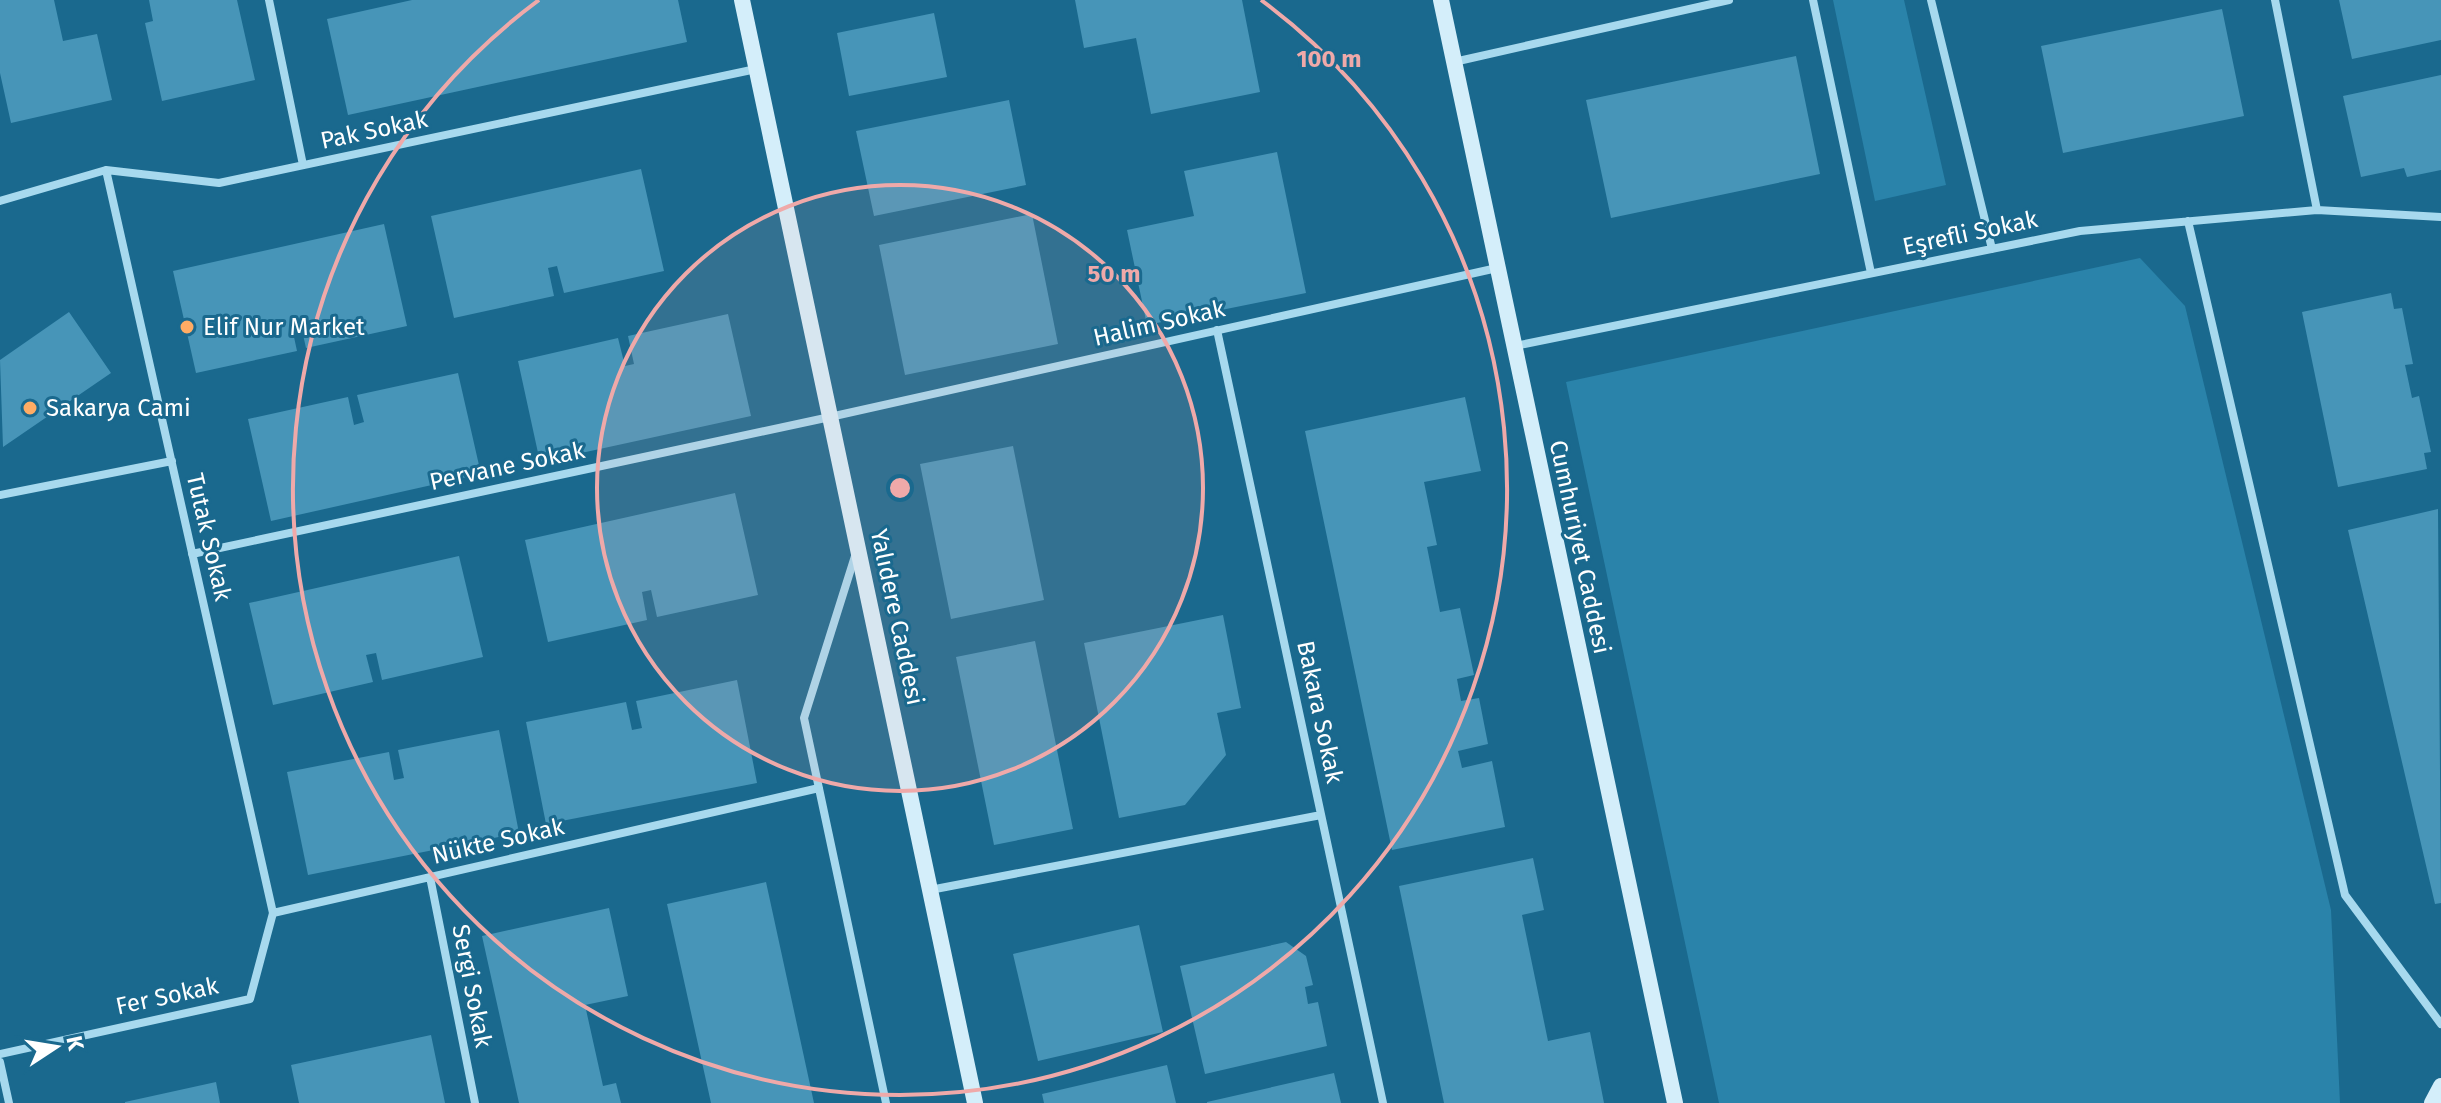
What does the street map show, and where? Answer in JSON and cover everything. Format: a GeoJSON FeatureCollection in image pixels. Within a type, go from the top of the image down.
{"type":"FeatureCollection","features":[{"type":"Feature","properties":{"kind":"street"},"geometry":{"type":"LineString","coordinates":[[269,0],[303,165]]}},
{"type":"Feature","properties":{"kind":"street","name":"Yalıdere Caddesi"},"geometry":{"type":"LineString","coordinates":[[742,0],[975,1103]]}},
{"type":"Feature","properties":{"kind":"street","name":"Cumhuriyet Caddesi"},"geometry":{"type":"LineString","coordinates":[[1441,0],[1675,1103]]}},
{"type":"Feature","properties":{"kind":"street"},"geometry":{"type":"LineString","coordinates":[[1454,62],[1729,0]]}},
{"type":"Feature","properties":{"kind":"street"},"geometry":{"type":"LineString","coordinates":[[1813,0],[1871,273]]}},
{"type":"Feature","properties":{"kind":"street"},"geometry":{"type":"LineString","coordinates":[[1931,0],[1992,249]]}},
{"type":"Feature","properties":{"kind":"street"},"geometry":{"type":"LineString","coordinates":[[2275,0],[2317,210]]}},
{"type":"Feature","properties":{"kind":"street","name":"Pak Sokak"},"geometry":{"type":"LineString","coordinates":[[0,201],[106,170],[219,183],[756,69]]}},
{"type":"Feature","properties":{"kind":"street","name":"Tutak Sokak"},"geometry":{"type":"LineString","coordinates":[[106,170],[273,913]]}},
{"type":"Feature","properties":{"kind":"street","name":"Eşrefli Sokak"},"geometry":{"type":"LineString","coordinates":[[1513,347],[2080,231],[2317,210],[2441,217]]}},
{"type":"Feature","properties":{"kind":"street"},"geometry":{"type":"LineString","coordinates":[[2188,221],[2345,895],[2441,1024]]}},
{"type":"Feature","properties":{"kind":"street","name":"Halim Sokak"},"geometry":{"type":"LineString","coordinates":[[830,417],[1497,268]]}},
{"type":"Feature","properties":{"kind":"street","name":"Bakara Sokak"},"geometry":{"type":"LineString","coordinates":[[1217,330],[1383,1103]]}},
{"type":"Feature","properties":{"kind":"street","name":"Pervane Sokak"},"geometry":{"type":"LineString","coordinates":[[192,554],[830,417]]}},
{"type":"Feature","properties":{"kind":"street"},"geometry":{"type":"LineString","coordinates":[[0,495],[172,461]]}},
{"type":"Feature","properties":{"kind":"street"},"geometry":{"type":"LineString","coordinates":[[857,548],[804,718],[886,1103]]}},
{"type":"Feature","properties":{"kind":"street","name":"Nükte Sokak"},"geometry":{"type":"LineString","coordinates":[[273,913],[819,788]]}},
{"type":"Feature","properties":{"kind":"street"},"geometry":{"type":"LineString","coordinates":[[930,890],[1321,815]]}},
{"type":"Feature","properties":{"kind":"street","name":"Sergi Sokak"},"geometry":{"type":"LineString","coordinates":[[430,877],[475,1103]]}},
{"type":"Feature","properties":{"kind":"street","name":"Fer Sokak"},"geometry":{"type":"LineString","coordinates":[[0,1054],[250,999],[273,913]]}},
{"type":"Feature","properties":{"kind":"street"},"geometry":{"type":"LineString","coordinates":[[0,1062],[9,1103]]}},
{"type":"Feature","properties":{"kind":"street"},"geometry":{"type":"LineString","coordinates":[[2432,1103],[2441,1086]]}},
{"type":"Feature","properties":{"kind":"shaded area"},"geometry":{"type":"Polygon","coordinates":[[[1833,0],[1904,0],[1946,185],[1875,201],[1833,0]]]}},
{"type":"Feature","properties":{"kind":"shaded area"},"geometry":{"type":"Polygon","coordinates":[[[2140,258],[2185,306],[2331,910],[2340,1103],[1719,1103],[1566,382],[2140,258]]]}},
{"type":"Feature","properties":{"kind":"building"},"geometry":{"type":"Polygon","coordinates":[[[0,0],[54,0],[63,41],[97,34],[112,100],[11,123],[0,73],[0,0]]]}},
{"type":"Feature","properties":{"kind":"building"},"geometry":{"type":"Polygon","coordinates":[[[149,0],[237,0],[255,80],[162,101],[145,23],[153,21],[149,0]]]}},
{"type":"Feature","properties":{"kind":"building"},"geometry":{"type":"Polygon","coordinates":[[[412,0],[678,0],[687,42],[348,115],[327,19],[412,0]]]}},
{"type":"Feature","properties":{"kind":"building"},"geometry":{"type":"Polygon","coordinates":[[[1075,0],[1242,0],[1260,92],[1151,114],[1136,38],[1084,48],[1075,0]]]}},
{"type":"Feature","properties":{"kind":"building"},"geometry":{"type":"Polygon","coordinates":[[[2339,0],[2441,0],[2441,40],[2352,59],[2339,0]]]}},
{"type":"Feature","properties":{"kind":"building"},"geometry":{"type":"Polygon","coordinates":[[[2222,9],[2244,116],[2063,153],[2041,46],[2222,9]]]}},
{"type":"Feature","properties":{"kind":"building"},"geometry":{"type":"Polygon","coordinates":[[[934,13],[947,77],[849,96],[837,33],[934,13]]]}},
{"type":"Feature","properties":{"kind":"building"},"geometry":{"type":"Polygon","coordinates":[[[1796,56],[1820,174],[1611,218],[1586,100],[1796,56]]]}},
{"type":"Feature","properties":{"kind":"building"},"geometry":{"type":"Polygon","coordinates":[[[2441,75],[2441,170],[2407,177],[2404,168],[2361,177],[2343,96],[2441,75]]]}},
{"type":"Feature","properties":{"kind":"building"},"geometry":{"type":"Polygon","coordinates":[[[1009,100],[1026,185],[874,216],[856,131],[1009,100]]]}},
{"type":"Feature","properties":{"kind":"building"},"geometry":{"type":"Polygon","coordinates":[[[1277,152],[1306,293],[1147,325],[1127,230],[1194,216],[1184,171],[1277,152]]]}},
{"type":"Feature","properties":{"kind":"building"},"geometry":{"type":"Polygon","coordinates":[[[641,169],[664,271],[564,293],[557,266],[548,268],[554,296],[454,318],[431,216],[641,169]]]}},
{"type":"Feature","properties":{"kind":"building"},"geometry":{"type":"Polygon","coordinates":[[[1032,214],[1058,344],[905,375],[879,245],[1032,214]]]}},
{"type":"Feature","properties":{"kind":"building"},"geometry":{"type":"Polygon","coordinates":[[[384,224],[407,326],[306,348],[300,321],[291,323],[297,351],[196,373],[173,271],[384,224]]]}},
{"type":"Feature","properties":{"kind":"building"},"geometry":{"type":"Polygon","coordinates":[[[2391,293],[2394,309],[2402,308],[2413,364],[2405,365],[2412,398],[2419,396],[2431,452],[2424,453],[2427,469],[2338,487],[2302,312],[2391,293]]]}},
{"type":"Feature","properties":{"kind":"building","name":"Sakarya Cami"},"geometry":{"type":"Polygon","coordinates":[[[69,312],[111,373],[3,447],[0,360],[69,312]]]}},
{"type":"Feature","properties":{"kind":"building"},"geometry":{"type":"Polygon","coordinates":[[[728,314],[751,416],[540,462],[518,361],[618,338],[625,366],[634,364],[628,336],[728,314]]]}},
{"type":"Feature","properties":{"kind":"building"},"geometry":{"type":"Polygon","coordinates":[[[458,373],[481,474],[271,521],[248,419],[348,397],[354,425],[364,422],[357,395],[458,373]]]}},
{"type":"Feature","properties":{"kind":"building"},"geometry":{"type":"Polygon","coordinates":[[[1465,397],[1481,471],[1424,482],[1437,545],[1427,547],[1440,612],[1460,608],[1474,675],[1457,679],[1461,701],[1479,698],[1488,744],[1458,751],[1462,768],[1492,761],[1505,827],[1392,850],[1305,431],[1465,397]]]}},
{"type":"Feature","properties":{"kind":"building"},"geometry":{"type":"Polygon","coordinates":[[[1013,446],[1044,600],[951,619],[920,464],[1013,446]]]}},
{"type":"Feature","properties":{"kind":"building"},"geometry":{"type":"Polygon","coordinates":[[[735,493],[758,595],[657,617],[651,590],[642,592],[647,620],[548,642],[525,540],[735,493]]]}},
{"type":"Feature","properties":{"kind":"building"},"geometry":{"type":"Polygon","coordinates":[[[2438,509],[2441,903],[2435,904],[2348,530],[2438,509]]]}},
{"type":"Feature","properties":{"kind":"building"},"geometry":{"type":"Polygon","coordinates":[[[459,556],[483,657],[382,680],[376,653],[366,655],[373,682],[273,705],[249,603],[459,556]]]}},
{"type":"Feature","properties":{"kind":"building"},"geometry":{"type":"Polygon","coordinates":[[[1223,615],[1241,708],[1217,713],[1226,755],[1185,805],[1119,818],[1084,643],[1223,615]]]}},
{"type":"Feature","properties":{"kind":"building"},"geometry":{"type":"Polygon","coordinates":[[[1035,641],[1073,829],[994,845],[956,657],[1035,641]]]}},
{"type":"Feature","properties":{"kind":"building"},"geometry":{"type":"Polygon","coordinates":[[[737,680],[757,783],[546,824],[526,722],[626,702],[632,730],[642,728],[636,701],[737,680]]]}},
{"type":"Feature","properties":{"kind":"building"},"geometry":{"type":"Polygon","coordinates":[[[499,730],[519,833],[308,875],[287,772],[389,752],[394,780],[404,778],[398,750],[499,730]]]}},
{"type":"Feature","properties":{"kind":"building"},"geometry":{"type":"Polygon","coordinates":[[[1533,858],[1544,910],[1522,915],[1548,1041],[1590,1032],[1604,1103],[1444,1103],[1399,886],[1533,858]]]}},
{"type":"Feature","properties":{"kind":"building"},"geometry":{"type":"Polygon","coordinates":[[[766,882],[814,1103],[711,1103],[667,904],[766,882]]]}},
{"type":"Feature","properties":{"kind":"building"},"geometry":{"type":"Polygon","coordinates":[[[609,908],[628,996],[585,1005],[603,1086],[616,1083],[621,1103],[519,1103],[482,936],[609,908]]]}},
{"type":"Feature","properties":{"kind":"building"},"geometry":{"type":"Polygon","coordinates":[[[1139,925],[1163,1032],[1038,1061],[1013,954],[1139,925]]]}},
{"type":"Feature","properties":{"kind":"building"},"geometry":{"type":"Polygon","coordinates":[[[1286,942],[1306,956],[1313,985],[1305,987],[1308,1004],[1318,1002],[1327,1046],[1205,1074],[1180,966],[1286,942]]]}},
{"type":"Feature","properties":{"kind":"building"},"geometry":{"type":"Polygon","coordinates":[[[431,1035],[445,1103],[299,1103],[291,1065],[431,1035]]]}},
{"type":"Feature","properties":{"kind":"building"},"geometry":{"type":"Polygon","coordinates":[[[1167,1065],[1176,1103],[1044,1103],[1042,1094],[1167,1065]]]}},
{"type":"Feature","properties":{"kind":"building"},"geometry":{"type":"Polygon","coordinates":[[[1334,1073],[1341,1103],[1207,1103],[1207,1102],[1334,1073]]]}},
{"type":"Feature","properties":{"kind":"building"},"geometry":{"type":"Polygon","coordinates":[[[216,1082],[220,1103],[125,1103],[125,1102],[216,1082]]]}},
{"type":"Feature","properties":{"kind":"place","name":"Elif Nur Market"},"geometry":{"type":"Point","coordinates":[187,327]}},
{"type":"Feature","properties":{"kind":"place","name":"Sakarya Cami"},"geometry":{"type":"Point","coordinates":[30,408]}}]}
